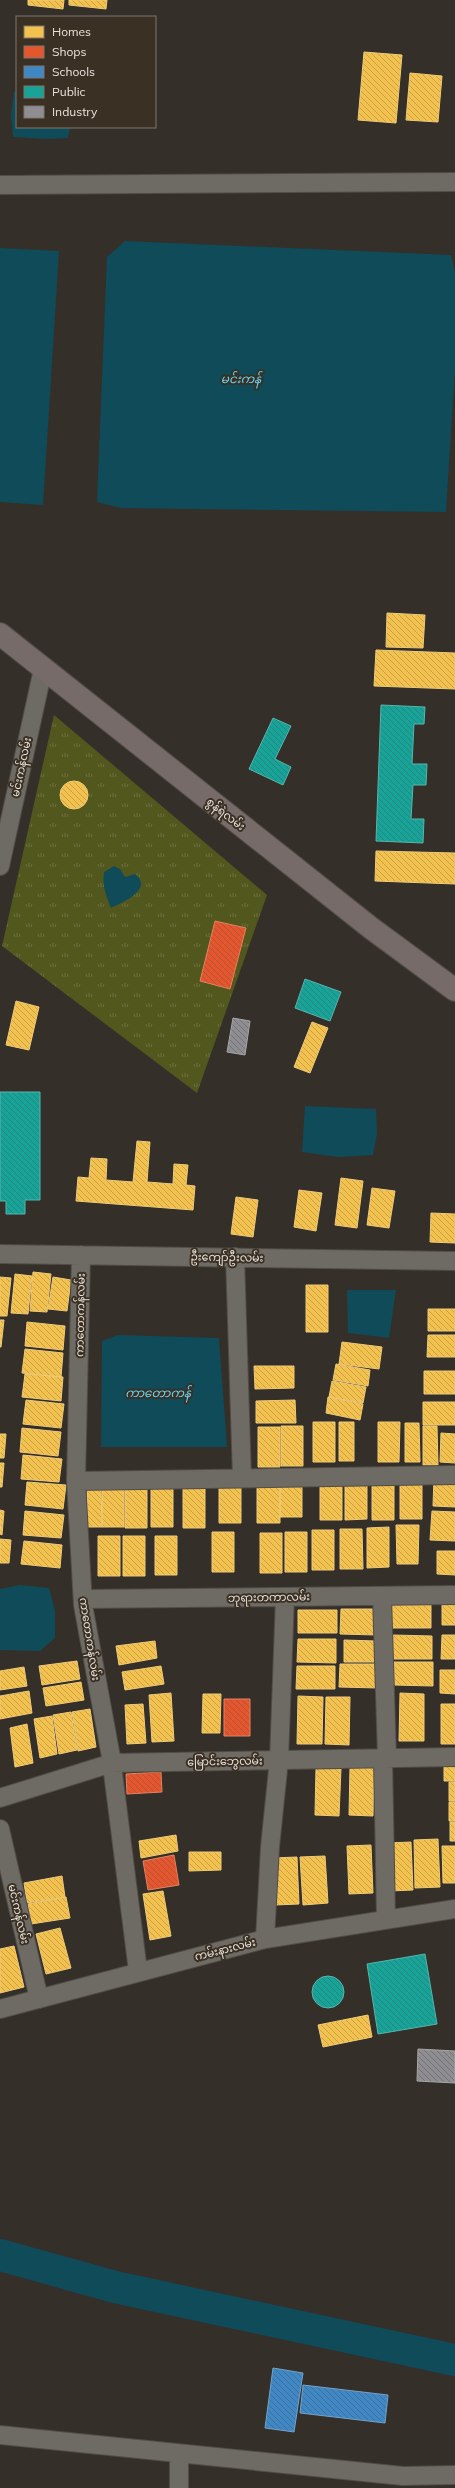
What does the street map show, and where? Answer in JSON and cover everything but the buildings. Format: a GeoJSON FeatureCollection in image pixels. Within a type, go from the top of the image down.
{"type":"FeatureCollection","features":[{"type":"Feature","properties":{"kind":"main road","name":"စွန်ရဲလမ်း"},"geometry":{"type":"LineString","coordinates":[[0,634],[371,928],[455,990]]}},
{"type":"Feature","properties":{"kind":"street"},"geometry":{"type":"LineString","coordinates":[[0,185],[455,182]]}},
{"type":"Feature","properties":{"kind":"street","name":"မင်းကန်လမ်း"},"geometry":{"type":"LineString","coordinates":[[0,866],[43,669]]}},
{"type":"Feature","properties":{"kind":"street","name":"ဦးကျော်ဦးလမ်း"},"geometry":{"type":"LineString","coordinates":[[0,1254],[455,1260]]}},
{"type":"Feature","properties":{"kind":"street","name":"ကာတောကန်လမ်း"},"geometry":{"type":"LineString","coordinates":[[82,1255],[76,1481],[83,1599],[112,1763],[138,1971]]}},
{"type":"Feature","properties":{"kind":"street"},"geometry":{"type":"LineString","coordinates":[[235,1257],[242,1478]]}},
{"type":"Feature","properties":{"kind":"street"},"geometry":{"type":"LineString","coordinates":[[76,1481],[455,1475]]}},
{"type":"Feature","properties":{"kind":"street","name":"ဘုရားတကာလမ်း"},"geometry":{"type":"LineString","coordinates":[[83,1599],[455,1595]]}},
{"type":"Feature","properties":{"kind":"street"},"geometry":{"type":"LineString","coordinates":[[382,1596],[386,1920]]}},
{"type":"Feature","properties":{"kind":"street"},"geometry":{"type":"LineString","coordinates":[[265,1939],[270,1847],[279,1760],[285,1597]]}},
{"type":"Feature","properties":{"kind":"street","name":"မြောင်းဘွေလမ်း"},"geometry":{"type":"LineString","coordinates":[[0,1798],[112,1763],[455,1756]]}},
{"type":"Feature","properties":{"kind":"street","name":"မင်းကန်လမ်း"},"geometry":{"type":"LineString","coordinates":[[0,1829],[39,1999]]}},
{"type":"Feature","properties":{"kind":"street","name":"ကမ်းနားလမ်း"},"geometry":{"type":"LineString","coordinates":[[0,2009],[138,1971],[265,1939],[455,1910]]}},
{"type":"Feature","properties":{"kind":"street"},"geometry":{"type":"LineString","coordinates":[[0,2435],[179,2454],[403,2482],[455,2476]]}},
{"type":"Feature","properties":{"kind":"street"},"geometry":{"type":"LineString","coordinates":[[179,2454],[179,2488]]}},
{"type":"Feature","properties":{"kind":"green space"},"geometry":{"type":"Polygon","coordinates":[[[54,715],[267,895],[197,1093],[2,946],[54,715]]]}},
{"type":"Feature","properties":{"kind":"water"},"geometry":{"type":"Polygon","coordinates":[[[16,91],[16,128],[70,128],[68,138],[47,139],[13,137],[11,114],[14,92],[16,91]]]}},
{"type":"Feature","properties":{"kind":"water","name":"မင်းကန်"},"geometry":{"type":"Polygon","coordinates":[[[125,241],[451,255],[455,273],[455,369],[446,512],[121,508],[97,502],[107,257],[125,241]]]}},
{"type":"Feature","properties":{"kind":"water"},"geometry":{"type":"Polygon","coordinates":[[[0,248],[59,251],[43,505],[0,502],[0,248]]]}},
{"type":"Feature","properties":{"kind":"water"},"geometry":{"type":"Polygon","coordinates":[[[114,866],[120,869],[125,877],[135,874],[140,880],[141,885],[139,890],[129,899],[111,908],[105,890],[104,872],[114,866]]]}},
{"type":"Feature","properties":{"kind":"water"},"geometry":{"type":"Polygon","coordinates":[[[305,1106],[376,1109],[377,1134],[373,1155],[338,1157],[302,1152],[305,1106]]]}},
{"type":"Feature","properties":{"kind":"water"},"geometry":{"type":"Polygon","coordinates":[[[347,1290],[396,1290],[389,1338],[348,1333],[347,1290]]]}},
{"type":"Feature","properties":{"kind":"water","name":"ကာတောကန်"},"geometry":{"type":"Polygon","coordinates":[[[118,1335],[219,1338],[227,1447],[101,1447],[102,1341],[118,1335]]]}},
{"type":"Feature","properties":{"kind":"water"},"geometry":{"type":"Polygon","coordinates":[[[20,1585],[49,1588],[55,1611],[55,1638],[40,1651],[0,1650],[0,1589],[20,1585]]]}},
{"type":"Feature","properties":{"kind":"waterway"},"geometry":{"type":"LineString","coordinates":[[0,2255],[115,2287],[455,2360]]}}]}
